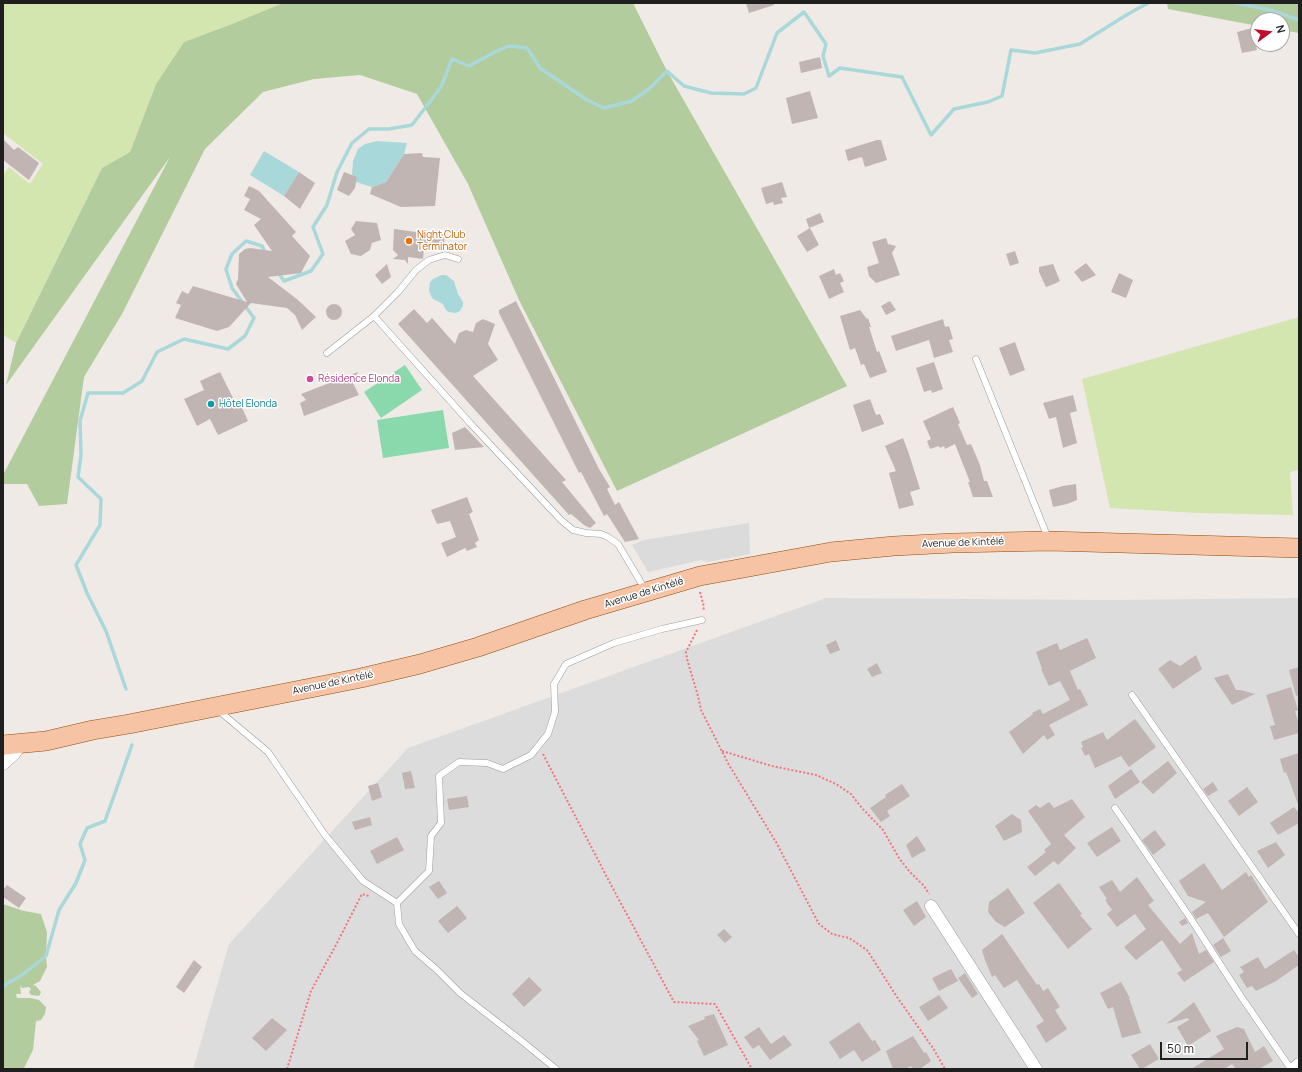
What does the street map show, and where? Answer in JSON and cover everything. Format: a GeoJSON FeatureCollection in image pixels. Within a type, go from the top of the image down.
{"type":"FeatureCollection","features":[{"type":"Feature","properties":{"kind":"main road","name":"Avenue de Kintélé"},"geometry":{"type":"LineString","coordinates":[[12,745],[46,740],[361,678],[420,664],[478,647],[585,610],[700,576],[839,551],[953,543],[1049,541],[1299,548]]}},
{"type":"Feature","properties":{"kind":"street"},"geometry":{"type":"LineString","coordinates":[[3,764],[14,754],[12,745]]}},
{"type":"Feature","properties":{"kind":"street"},"geometry":{"type":"LineString","coordinates":[[931,902],[1036,1069]]}},
{"type":"Feature","properties":{"kind":"street"},"geometry":{"type":"LineString","coordinates":[[1292,1069],[1299,1064]]}},
{"type":"Feature","properties":{"kind":"lane"},"geometry":{"type":"LineString","coordinates":[[327,353],[374,316],[398,292],[416,270],[429,260],[445,256],[458,259]]}},
{"type":"Feature","properties":{"kind":"lane"},"geometry":{"type":"LineString","coordinates":[[374,316],[464,417],[560,520],[573,530],[601,534],[618,544],[646,592]]}},
{"type":"Feature","properties":{"kind":"lane"},"geometry":{"type":"LineString","coordinates":[[976,359],[1049,541]]}},
{"type":"Feature","properties":{"kind":"lane"},"geometry":{"type":"LineString","coordinates":[[397,903],[429,871],[431,836],[441,823],[439,776],[459,762],[487,763],[503,769],[531,755],[548,734],[555,712],[554,684],[566,664],[614,643],[662,629],[702,620]]}},
{"type":"Feature","properties":{"kind":"lane"},"geometry":{"type":"LineString","coordinates":[[1132,695],[1299,934]]}},
{"type":"Feature","properties":{"kind":"lane"},"geometry":{"type":"LineString","coordinates":[[214,707],[268,752],[325,835],[363,881],[397,903]]}},
{"type":"Feature","properties":{"kind":"lane"},"geometry":{"type":"LineString","coordinates":[[1114,808],[1189,916],[1240,996],[1292,1069]]}},
{"type":"Feature","properties":{"kind":"lane"},"geometry":{"type":"LineString","coordinates":[[397,903],[399,924],[415,951],[460,993],[556,1069]]}},
{"type":"Feature","properties":{"kind":"path"},"geometry":{"type":"LineString","coordinates":[[700,576],[700,595],[704,607],[702,620],[686,652],[701,710],[729,765],[776,842],[819,924],[832,934],[849,938],[867,950],[897,997],[934,1048],[945,1069]]}},
{"type":"Feature","properties":{"kind":"path"},"geometry":{"type":"LineString","coordinates":[[539,746],[610,884],[674,1002],[715,1004],[752,1069]]}},
{"type":"Feature","properties":{"kind":"path"},"geometry":{"type":"LineString","coordinates":[[722,751],[772,766],[816,775],[836,784],[851,794],[883,830],[909,872],[924,886],[931,902]]}},
{"type":"Feature","properties":{"kind":"path"},"geometry":{"type":"LineString","coordinates":[[287,1069],[311,991],[362,894],[376,898]]}},
{"type":"Feature","properties":{"kind":"shaded area"},"geometry":{"type":"Polygon","coordinates":[[[749,523],[750,554],[708,562],[701,560],[648,572],[632,545],[644,540],[749,523]]]}},
{"type":"Feature","properties":{"kind":"shaded area"},"geometry":{"type":"Polygon","coordinates":[[[826,598],[1111,600],[1299,598],[1299,1069],[193,1069],[229,944],[408,748],[826,598]]]}},
{"type":"Feature","properties":{"kind":"green space"},"geometry":{"type":"Polygon","coordinates":[[[3,3],[283,3],[184,42],[156,84],[130,152],[102,168],[16,343],[3,335],[3,175],[9,167],[30,184],[43,164],[3,133],[3,3]]]}},
{"type":"Feature","properties":{"kind":"green space"},"geometry":{"type":"Polygon","coordinates":[[[283,3],[633,3],[667,71],[847,386],[617,491],[519,300],[468,184],[417,94],[360,75],[314,79],[263,92],[205,149],[122,314],[84,377],[67,504],[39,506],[27,484],[3,484],[3,475],[170,157],[6,385],[16,343],[102,168],[130,152],[156,84],[184,42],[283,3]]]}},
{"type":"Feature","properties":{"kind":"green space"},"geometry":{"type":"Polygon","coordinates":[[[1167,3],[1299,3],[1299,33],[1290,31],[1290,12],[1250,12],[1250,24],[1168,9],[1167,3]]]}},
{"type":"Feature","properties":{"kind":"green space"},"geometry":{"type":"Polygon","coordinates":[[[1299,317],[1299,470],[1290,472],[1293,515],[1198,513],[1110,508],[1082,379],[1299,317]]]}},
{"type":"Feature","properties":{"kind":"green space"},"geometry":{"type":"Polygon","coordinates":[[[405,365],[422,390],[381,418],[364,392],[405,365]]]}},
{"type":"Feature","properties":{"kind":"green space"},"geometry":{"type":"Polygon","coordinates":[[[443,410],[449,448],[383,458],[377,420],[443,410]]]}},
{"type":"Feature","properties":{"kind":"green space"},"geometry":{"type":"Polygon","coordinates":[[[3,904],[24,911],[41,914],[47,932],[47,967],[40,981],[33,985],[36,986],[41,992],[39,996],[31,995],[29,992],[31,989],[29,987],[22,988],[20,986],[21,994],[16,994],[17,998],[31,998],[39,1000],[46,1007],[45,1014],[41,1020],[36,1021],[33,1050],[24,1068],[38,1069],[3,1069],[3,904]]]}},
{"type":"Feature","properties":{"kind":"water"},"geometry":{"type":"Polygon","coordinates":[[[377,141],[407,143],[404,154],[386,182],[372,187],[356,182],[352,175],[353,161],[358,149],[365,144],[377,141]]]}},
{"type":"Feature","properties":{"kind":"water"},"geometry":{"type":"Polygon","coordinates":[[[264,151],[299,172],[284,196],[250,175],[264,151]]]}},
{"type":"Feature","properties":{"kind":"water"},"geometry":{"type":"Polygon","coordinates":[[[441,275],[446,275],[454,281],[458,294],[463,302],[463,306],[460,311],[456,313],[446,310],[443,304],[433,299],[429,291],[430,282],[441,275]]]}},
{"type":"Feature","properties":{"kind":"building"},"geometry":{"type":"Polygon","coordinates":[[[746,3],[774,3],[774,5],[749,13],[746,3]]]}},
{"type":"Feature","properties":{"kind":"building"},"geometry":{"type":"Polygon","coordinates":[[[1250,29],[1250,51],[1242,53],[1237,32],[1250,29]]]}},
{"type":"Feature","properties":{"kind":"building"},"geometry":{"type":"Polygon","coordinates":[[[820,57],[822,68],[801,73],[799,62],[820,57]]]}},
{"type":"Feature","properties":{"kind":"building"},"geometry":{"type":"Polygon","coordinates":[[[810,91],[818,118],[792,124],[786,98],[810,91]]]}},
{"type":"Feature","properties":{"kind":"building"},"geometry":{"type":"Polygon","coordinates":[[[3,139],[14,150],[18,147],[39,163],[29,180],[3,160],[3,139]]]}},
{"type":"Feature","properties":{"kind":"building"},"geometry":{"type":"Polygon","coordinates":[[[881,140],[887,160],[865,167],[862,157],[848,161],[845,150],[881,140]]]}},
{"type":"Feature","properties":{"kind":"building"},"geometry":{"type":"Polygon","coordinates":[[[422,153],[423,157],[440,158],[435,206],[401,207],[370,194],[372,187],[386,182],[404,154],[422,153]]]}},
{"type":"Feature","properties":{"kind":"building"},"geometry":{"type":"Polygon","coordinates":[[[299,172],[315,183],[300,209],[284,196],[299,172]]]}},
{"type":"Feature","properties":{"kind":"building"},"geometry":{"type":"Polygon","coordinates":[[[344,172],[357,177],[355,188],[349,196],[337,190],[344,172]]]}},
{"type":"Feature","properties":{"kind":"building"},"geometry":{"type":"Polygon","coordinates":[[[782,182],[787,197],[781,198],[783,203],[774,205],[773,202],[766,204],[761,188],[782,182]]]}},
{"type":"Feature","properties":{"kind":"building"},"geometry":{"type":"Polygon","coordinates":[[[249,186],[259,191],[296,232],[292,236],[310,256],[301,273],[268,277],[298,300],[316,317],[302,330],[295,315],[287,308],[251,303],[229,327],[217,331],[175,318],[181,305],[176,303],[182,291],[188,294],[193,286],[247,302],[236,284],[238,279],[239,254],[245,249],[250,248],[272,251],[254,225],[261,219],[244,210],[250,199],[244,196],[249,186]]]}},
{"type":"Feature","properties":{"kind":"building"},"geometry":{"type":"Polygon","coordinates":[[[820,213],[824,222],[809,228],[806,219],[820,213]]]}},
{"type":"Feature","properties":{"kind":"building"},"geometry":{"type":"Polygon","coordinates":[[[356,221],[377,223],[381,240],[372,243],[370,250],[361,256],[351,254],[345,241],[355,235],[351,229],[356,221]]]}},
{"type":"Feature","properties":{"kind":"building"},"geometry":{"type":"Polygon","coordinates":[[[810,228],[819,245],[807,252],[797,236],[810,228]]]}},
{"type":"Feature","properties":{"kind":"building","name":"Night Club Terminator"},"geometry":{"type":"Polygon","coordinates":[[[394,229],[431,234],[443,232],[445,246],[424,249],[423,259],[408,257],[408,264],[405,260],[393,259],[398,255],[393,250],[394,229]]]}},
{"type":"Feature","properties":{"kind":"building"},"geometry":{"type":"Polygon","coordinates":[[[886,238],[888,244],[896,246],[892,253],[900,275],[876,283],[869,276],[867,267],[879,263],[872,242],[886,238]]]}},
{"type":"Feature","properties":{"kind":"building"},"geometry":{"type":"Polygon","coordinates":[[[1015,251],[1019,263],[1010,266],[1006,254],[1015,251]]]}},
{"type":"Feature","properties":{"kind":"building"},"geometry":{"type":"Polygon","coordinates":[[[1086,263],[1096,275],[1082,282],[1074,272],[1086,263]]]}},
{"type":"Feature","properties":{"kind":"building"},"geometry":{"type":"Polygon","coordinates":[[[387,264],[391,277],[382,284],[375,275],[387,264]]]}},
{"type":"Feature","properties":{"kind":"building"},"geometry":{"type":"Polygon","coordinates":[[[1053,264],[1060,281],[1046,287],[1039,272],[1039,267],[1053,264]]]}},
{"type":"Feature","properties":{"kind":"building"},"geometry":{"type":"Polygon","coordinates":[[[834,269],[836,275],[840,273],[844,281],[840,283],[844,292],[829,299],[819,276],[834,269]]]}},
{"type":"Feature","properties":{"kind":"building"},"geometry":{"type":"Polygon","coordinates":[[[1119,273],[1133,280],[1126,298],[1111,292],[1119,273]]]}},
{"type":"Feature","properties":{"kind":"building"},"geometry":{"type":"Polygon","coordinates":[[[516,301],[599,469],[610,487],[607,489],[615,505],[619,502],[639,539],[625,542],[607,514],[604,516],[581,472],[579,473],[499,313],[499,310],[516,301]]]}},
{"type":"Feature","properties":{"kind":"building"},"geometry":{"type":"Polygon","coordinates":[[[890,301],[896,310],[886,315],[881,306],[890,301]]]}},
{"type":"Feature","properties":{"kind":"building"},"geometry":{"type":"Polygon","coordinates":[[[334,304],[340,306],[342,312],[340,318],[334,320],[328,318],[326,312],[328,306],[334,304]]]}},
{"type":"Feature","properties":{"kind":"building"},"geometry":{"type":"Polygon","coordinates":[[[414,309],[427,323],[432,318],[455,344],[459,333],[466,330],[473,332],[476,323],[483,319],[495,324],[488,344],[498,360],[473,376],[566,480],[562,482],[596,523],[590,528],[571,514],[569,515],[398,324],[414,309]]]}},
{"type":"Feature","properties":{"kind":"building"},"geometry":{"type":"Polygon","coordinates":[[[860,310],[867,319],[868,318],[871,327],[869,327],[877,352],[879,351],[887,372],[870,378],[864,364],[861,365],[855,348],[850,350],[840,316],[860,310]]]}},
{"type":"Feature","properties":{"kind":"building"},"geometry":{"type":"Polygon","coordinates":[[[943,319],[945,327],[949,326],[953,339],[949,340],[953,352],[934,358],[929,340],[896,351],[891,336],[943,319]]]}},
{"type":"Feature","properties":{"kind":"building"},"geometry":{"type":"Polygon","coordinates":[[[1015,342],[1025,370],[1010,376],[999,348],[1015,342]]]}},
{"type":"Feature","properties":{"kind":"building"},"geometry":{"type":"Polygon","coordinates":[[[934,362],[943,389],[932,393],[931,390],[924,392],[916,368],[934,362]]]}},
{"type":"Feature","properties":{"kind":"building","name":"Hôtel Elonda"},"geometry":{"type":"Polygon","coordinates":[[[220,372],[236,404],[240,403],[248,421],[218,435],[210,419],[197,426],[184,399],[204,390],[200,381],[220,372]]]}},
{"type":"Feature","properties":{"kind":"building"},"geometry":{"type":"Polygon","coordinates":[[[358,372],[353,383],[359,395],[304,416],[300,403],[306,400],[301,394],[358,372]]]}},
{"type":"Feature","properties":{"kind":"building"},"geometry":{"type":"Polygon","coordinates":[[[1073,395],[1077,411],[1070,413],[1077,443],[1063,448],[1056,417],[1049,419],[1043,403],[1073,395]]]}},
{"type":"Feature","properties":{"kind":"building"},"geometry":{"type":"Polygon","coordinates":[[[870,399],[876,415],[880,414],[884,424],[862,432],[853,405],[870,399]]]}},
{"type":"Feature","properties":{"kind":"building"},"geometry":{"type":"Polygon","coordinates":[[[953,407],[967,445],[971,444],[980,465],[984,481],[987,481],[993,497],[973,497],[968,482],[970,482],[955,444],[945,449],[944,446],[940,448],[939,446],[930,449],[927,441],[931,439],[923,421],[953,407]]]}},
{"type":"Feature","properties":{"kind":"building"},"geometry":{"type":"Polygon","coordinates":[[[465,427],[484,447],[455,450],[452,433],[465,427]]]}},
{"type":"Feature","properties":{"kind":"building"},"geometry":{"type":"Polygon","coordinates":[[[903,438],[920,489],[910,492],[914,505],[899,509],[889,473],[896,471],[885,446],[903,438]]]}},
{"type":"Feature","properties":{"kind":"building"},"geometry":{"type":"Polygon","coordinates":[[[1076,484],[1077,500],[1053,507],[1049,490],[1076,484]]]}},
{"type":"Feature","properties":{"kind":"building"},"geometry":{"type":"Polygon","coordinates":[[[467,497],[473,512],[469,514],[479,540],[475,543],[477,547],[467,551],[465,548],[447,557],[441,543],[456,537],[450,521],[437,524],[431,510],[467,497]]]}},
{"type":"Feature","properties":{"kind":"building"},"geometry":{"type":"Polygon","coordinates":[[[1087,638],[1096,658],[1070,671],[1078,690],[1080,689],[1088,705],[1049,725],[1055,735],[1047,740],[1044,735],[1023,754],[1009,732],[1033,714],[1032,713],[1040,709],[1043,714],[1070,700],[1060,681],[1049,686],[1041,669],[1036,652],[1057,643],[1060,650],[1087,638]]]}},
{"type":"Feature","properties":{"kind":"building"},"geometry":{"type":"Polygon","coordinates":[[[836,640],[840,650],[830,654],[826,645],[836,640]]]}},
{"type":"Feature","properties":{"kind":"building"},"geometry":{"type":"Polygon","coordinates":[[[1196,655],[1202,669],[1173,689],[1158,669],[1170,660],[1180,666],[1196,655]]]}},
{"type":"Feature","properties":{"kind":"building"},"geometry":{"type":"Polygon","coordinates":[[[877,663],[882,673],[872,677],[867,669],[877,663]]]}},
{"type":"Feature","properties":{"kind":"building"},"geometry":{"type":"Polygon","coordinates":[[[1299,667],[1299,695],[1296,696],[1289,670],[1299,667]]]}},
{"type":"Feature","properties":{"kind":"building"},"geometry":{"type":"Polygon","coordinates":[[[1228,674],[1236,690],[1255,694],[1232,705],[1214,678],[1228,674]]]}},
{"type":"Feature","properties":{"kind":"building"},"geometry":{"type":"Polygon","coordinates":[[[1291,687],[1298,710],[1295,711],[1299,725],[1299,733],[1274,740],[1270,726],[1275,725],[1266,695],[1291,687]]]}},
{"type":"Feature","properties":{"kind":"building"},"geometry":{"type":"Polygon","coordinates":[[[1135,719],[1156,747],[1129,767],[1121,756],[1095,768],[1089,754],[1085,756],[1081,748],[1083,747],[1081,742],[1103,732],[1107,740],[1135,719]]]}},
{"type":"Feature","properties":{"kind":"building"},"geometry":{"type":"Polygon","coordinates":[[[1299,753],[1298,804],[1286,772],[1284,773],[1280,759],[1299,753]]]}},
{"type":"Feature","properties":{"kind":"building"},"geometry":{"type":"Polygon","coordinates":[[[1168,761],[1177,773],[1153,794],[1141,782],[1168,761]]]}},
{"type":"Feature","properties":{"kind":"building"},"geometry":{"type":"Polygon","coordinates":[[[1131,769],[1140,782],[1115,799],[1108,786],[1131,769]]]}},
{"type":"Feature","properties":{"kind":"building"},"geometry":{"type":"Polygon","coordinates":[[[411,771],[415,788],[405,789],[402,773],[411,771]]]}},
{"type":"Feature","properties":{"kind":"building"},"geometry":{"type":"Polygon","coordinates":[[[1213,782],[1218,790],[1208,796],[1203,789],[1213,782]]]}},
{"type":"Feature","properties":{"kind":"building"},"geometry":{"type":"Polygon","coordinates":[[[378,783],[382,797],[372,801],[368,786],[378,783]]]}},
{"type":"Feature","properties":{"kind":"building"},"geometry":{"type":"Polygon","coordinates":[[[902,784],[910,796],[887,811],[890,816],[881,822],[870,808],[886,797],[885,795],[902,784]]]}},
{"type":"Feature","properties":{"kind":"building"},"geometry":{"type":"Polygon","coordinates":[[[1247,787],[1258,802],[1239,816],[1228,801],[1247,787]]]}},
{"type":"Feature","properties":{"kind":"building"},"geometry":{"type":"Polygon","coordinates":[[[467,796],[469,807],[449,810],[447,799],[467,796]]]}},
{"type":"Feature","properties":{"kind":"building"},"geometry":{"type":"Polygon","coordinates":[[[1072,799],[1085,817],[1064,835],[1076,848],[1058,865],[1054,861],[1035,876],[1027,867],[1046,852],[1044,850],[1051,844],[1028,811],[1036,805],[1040,808],[1049,802],[1054,808],[1072,799]]]}},
{"type":"Feature","properties":{"kind":"building"},"geometry":{"type":"Polygon","coordinates":[[[1294,807],[1299,813],[1299,823],[1278,835],[1270,823],[1294,807]]]}},
{"type":"Feature","properties":{"kind":"building"},"geometry":{"type":"Polygon","coordinates":[[[1012,814],[1021,820],[1022,832],[1004,841],[995,826],[1012,814]]]}},
{"type":"Feature","properties":{"kind":"building"},"geometry":{"type":"Polygon","coordinates":[[[370,817],[372,825],[355,830],[352,822],[370,817]]]}},
{"type":"Feature","properties":{"kind":"building"},"geometry":{"type":"Polygon","coordinates":[[[1112,827],[1121,841],[1097,857],[1087,843],[1112,827]]]}},
{"type":"Feature","properties":{"kind":"building"},"geometry":{"type":"Polygon","coordinates":[[[1155,830],[1166,845],[1153,855],[1142,840],[1155,830]]]}},
{"type":"Feature","properties":{"kind":"building"},"geometry":{"type":"Polygon","coordinates":[[[917,836],[926,850],[912,858],[906,845],[917,836]]]}},
{"type":"Feature","properties":{"kind":"building"},"geometry":{"type":"Polygon","coordinates":[[[397,837],[404,850],[377,864],[370,851],[397,837]]]}},
{"type":"Feature","properties":{"kind":"building"},"geometry":{"type":"Polygon","coordinates":[[[1276,842],[1285,855],[1268,868],[1257,851],[1276,842]]]}},
{"type":"Feature","properties":{"kind":"building"},"geometry":{"type":"Polygon","coordinates":[[[1204,863],[1222,890],[1246,872],[1249,877],[1251,875],[1268,902],[1224,937],[1208,913],[1196,919],[1192,912],[1206,902],[1188,896],[1179,881],[1204,863]]]}},
{"type":"Feature","properties":{"kind":"building"},"geometry":{"type":"Polygon","coordinates":[[[1137,877],[1154,901],[1148,905],[1180,944],[1192,933],[1199,954],[1206,950],[1214,962],[1184,982],[1177,973],[1182,970],[1162,940],[1136,960],[1124,947],[1146,929],[1135,914],[1117,927],[1107,914],[1112,910],[1099,887],[1112,880],[1120,892],[1137,877]]]}},
{"type":"Feature","properties":{"kind":"building"},"geometry":{"type":"Polygon","coordinates":[[[439,881],[447,893],[438,899],[429,887],[439,881]]]}},
{"type":"Feature","properties":{"kind":"building"},"geometry":{"type":"Polygon","coordinates":[[[1059,883],[1082,914],[1080,915],[1092,929],[1068,949],[1033,903],[1059,883]]]}},
{"type":"Feature","properties":{"kind":"building"},"geometry":{"type":"Polygon","coordinates":[[[7,885],[26,898],[19,908],[3,897],[3,890],[7,885]]]}},
{"type":"Feature","properties":{"kind":"building"},"geometry":{"type":"Polygon","coordinates":[[[1008,888],[1025,913],[1005,927],[996,922],[988,912],[989,902],[1008,888]]]}},
{"type":"Feature","properties":{"kind":"building"},"geometry":{"type":"Polygon","coordinates":[[[917,901],[926,917],[914,926],[903,910],[917,901]]]}},
{"type":"Feature","properties":{"kind":"building"},"geometry":{"type":"Polygon","coordinates":[[[457,906],[467,918],[448,933],[438,921],[457,906]]]}},
{"type":"Feature","properties":{"kind":"building"},"geometry":{"type":"Polygon","coordinates":[[[1185,918],[1188,923],[1182,926],[1179,922],[1185,918]]]}},
{"type":"Feature","properties":{"kind":"building"},"geometry":{"type":"Polygon","coordinates":[[[724,929],[732,937],[725,943],[717,935],[724,929]]]}},
{"type":"Feature","properties":{"kind":"building"},"geometry":{"type":"Polygon","coordinates":[[[1002,934],[1037,985],[1039,984],[1043,991],[1048,988],[1060,1007],[1055,1010],[1067,1029],[1046,1043],[1036,1026],[1044,1021],[1017,980],[1004,988],[995,975],[992,977],[985,960],[982,950],[1002,934]]]}},
{"type":"Feature","properties":{"kind":"building"},"geometry":{"type":"Polygon","coordinates":[[[1223,938],[1231,951],[1221,957],[1213,945],[1223,938]]]}},
{"type":"Feature","properties":{"kind":"building"},"geometry":{"type":"Polygon","coordinates":[[[1294,950],[1299,957],[1299,965],[1276,981],[1256,991],[1252,986],[1247,988],[1239,975],[1244,972],[1240,967],[1258,957],[1265,969],[1294,950]]]}},
{"type":"Feature","properties":{"kind":"building"},"geometry":{"type":"Polygon","coordinates":[[[194,960],[202,967],[184,993],[176,987],[194,960]]]}},
{"type":"Feature","properties":{"kind":"building"},"geometry":{"type":"Polygon","coordinates":[[[951,969],[958,981],[939,991],[932,978],[951,969]]]}},
{"type":"Feature","properties":{"kind":"building"},"geometry":{"type":"Polygon","coordinates":[[[965,973],[978,994],[972,998],[958,978],[965,973]]]}},
{"type":"Feature","properties":{"kind":"building"},"geometry":{"type":"Polygon","coordinates":[[[529,977],[542,990],[524,1007],[512,994],[529,977]]]}},
{"type":"Feature","properties":{"kind":"building"},"geometry":{"type":"Polygon","coordinates":[[[1121,982],[1130,998],[1141,1033],[1122,1038],[1113,1007],[1108,1009],[1100,993],[1121,982]]]}},
{"type":"Feature","properties":{"kind":"building"},"geometry":{"type":"Polygon","coordinates":[[[939,995],[948,1008],[928,1021],[919,1007],[939,995]]]}},
{"type":"Feature","properties":{"kind":"building"},"geometry":{"type":"Polygon","coordinates":[[[1194,1002],[1211,1031],[1188,1046],[1177,1027],[1189,1020],[1188,1018],[1166,1024],[1194,1002]]]}},
{"type":"Feature","properties":{"kind":"building"},"geometry":{"type":"Polygon","coordinates":[[[714,1014],[728,1045],[704,1056],[697,1041],[699,1040],[688,1026],[705,1019],[704,1017],[714,1014]]]}},
{"type":"Feature","properties":{"kind":"building"},"geometry":{"type":"Polygon","coordinates":[[[272,1018],[287,1030],[266,1051],[252,1038],[272,1018]]]}},
{"type":"Feature","properties":{"kind":"building"},"geometry":{"type":"Polygon","coordinates":[[[859,1022],[872,1041],[875,1040],[881,1050],[862,1062],[854,1050],[840,1059],[829,1042],[859,1022]]]}},
{"type":"Feature","properties":{"kind":"building"},"geometry":{"type":"Polygon","coordinates":[[[759,1027],[771,1044],[784,1035],[792,1045],[770,1060],[759,1045],[753,1049],[744,1037],[759,1027]]]}},
{"type":"Feature","properties":{"kind":"building"},"geometry":{"type":"Polygon","coordinates":[[[1237,1027],[1244,1029],[1255,1052],[1264,1046],[1273,1061],[1259,1069],[1236,1069],[1232,1064],[1224,1069],[1191,1069],[1224,1049],[1216,1036],[1237,1027]]]}},
{"type":"Feature","properties":{"kind":"building"},"geometry":{"type":"Polygon","coordinates":[[[913,1036],[924,1053],[926,1052],[931,1061],[920,1069],[913,1069],[911,1066],[905,1069],[893,1069],[886,1051],[913,1036]]]}},
{"type":"Feature","properties":{"kind":"building"},"geometry":{"type":"Polygon","coordinates":[[[1150,1044],[1159,1059],[1140,1069],[1131,1055],[1150,1044]]]}},
{"type":"Feature","properties":{"kind":"waterway"},"geometry":{"type":"LineString","coordinates":[[278,272],[284,281],[311,271],[323,254],[313,227],[327,205],[337,172],[352,143],[369,129],[389,129],[412,125],[441,87],[452,59],[469,66],[509,46],[527,48],[540,68],[587,100],[604,108],[632,101],[649,89],[667,71],[684,86],[711,93],[744,94],[756,88],[777,33],[804,12],[826,44],[823,56],[829,76],[840,68],[902,77],[931,135],[954,109],[988,102],[1002,96],[1011,50],[1035,53],[1080,44],[1148,3]]}},
{"type":"Feature","properties":{"kind":"waterway"},"geometry":{"type":"LineString","coordinates":[[1236,3],[1270,10],[1299,20]]}},
{"type":"Feature","properties":{"kind":"waterway"},"geometry":{"type":"LineString","coordinates":[[126,689],[106,631],[87,593],[76,565],[100,525],[101,499],[78,477],[81,455],[80,421],[88,393],[123,393],[142,381],[157,352],[184,339],[228,349],[245,336],[254,318],[232,288],[226,269],[232,254],[246,241],[262,246],[266,254]]}},
{"type":"Feature","properties":{"kind":"waterway"},"geometry":{"type":"LineString","coordinates":[[3,986],[22,975],[46,956],[59,910],[76,883],[85,860],[80,844],[87,828],[105,821],[132,745]]}},
{"type":"Feature","properties":{"kind":"place","name":"Night Club Terminator"},"geometry":{"type":"Point","coordinates":[409,241]}},
{"type":"Feature","properties":{"kind":"place","name":"Résidence Elonda"},"geometry":{"type":"Point","coordinates":[310,379]}},
{"type":"Feature","properties":{"kind":"place","name":"Hôtel Elonda"},"geometry":{"type":"Point","coordinates":[211,404]}}]}
